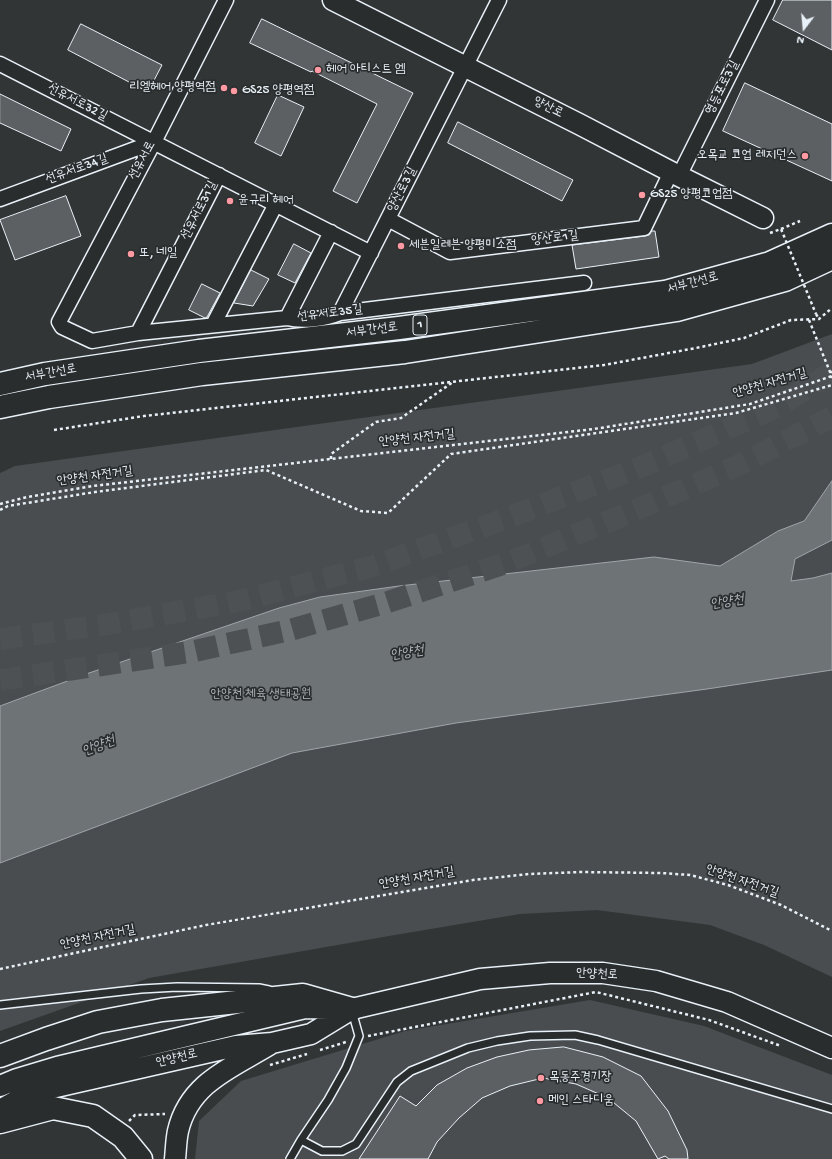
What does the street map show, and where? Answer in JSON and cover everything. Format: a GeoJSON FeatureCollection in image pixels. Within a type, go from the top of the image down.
{"type":"FeatureCollection","features":[{"type":"Feature","properties":{"kind":"main road","name":"양산로"},"geometry":{"type":"LineString","coordinates":[[332,0],[466,66],[675,174],[767,225]]}},
{"type":"Feature","properties":{"kind":"main road","name":"서부간선로"},"geometry":{"type":"LineString","coordinates":[[0,384],[45,374],[199,351],[399,328],[665,292],[770,263],[832,235]]}},
{"type":"Feature","properties":{"kind":"main road","name":"서부간선로"},"geometry":{"type":"LineString","coordinates":[[0,407],[49,397],[202,374],[405,352],[677,310],[785,280],[832,258]]}},
{"type":"Feature","properties":{"kind":"main road","name":"안양천로"},"geometry":{"type":"LineString","coordinates":[[0,1086],[17,1079],[64,1065],[305,1008],[352,1009],[480,978],[550,973],[603,973],[656,981],[728,1002],[832,1048]]}},
{"type":"Feature","properties":{"kind":"main road"},"geometry":{"type":"LineString","coordinates":[[0,1056],[98,1022],[162,1010],[303,996],[352,1009]]}},
{"type":"Feature","properties":{"kind":"main road","name":"안양천로"},"geometry":{"type":"LineString","coordinates":[[0,1110],[23,1097],[56,1087],[236,1046],[272,1043],[310,1034],[352,1009]]}},
{"type":"Feature","properties":{"kind":"main road"},"geometry":{"type":"LineString","coordinates":[[175,1159],[178,1132],[182,1118],[193,1097],[206,1083],[272,1043]]}},
{"type":"Feature","properties":{"kind":"main road"},"geometry":{"type":"LineString","coordinates":[[0,1122],[53,1108],[93,1116],[123,1138],[141,1159]]}},
{"type":"Feature","properties":{"kind":"street","name":"선유서로"},"geometry":{"type":"LineString","coordinates":[[59,322],[154,142],[226,0]]}},
{"type":"Feature","properties":{"kind":"street","name":"양산로3길"},"geometry":{"type":"LineString","coordinates":[[340,313],[499,0]]}},
{"type":"Feature","properties":{"kind":"street","name":"영등포로3길"},"geometry":{"type":"LineString","coordinates":[[675,174],[767,0]]}},
{"type":"Feature","properties":{"kind":"street","name":"선유서로32길"},"geometry":{"type":"LineString","coordinates":[[0,64],[154,142]]}},
{"type":"Feature","properties":{"kind":"street","name":"선유서로31길"},"geometry":{"type":"LineString","coordinates":[[154,142],[371,253]]}},
{"type":"Feature","properties":{"kind":"street","name":"선유서로34길"},"geometry":{"type":"LineString","coordinates":[[0,198],[154,142]]}},
{"type":"Feature","properties":{"kind":"street","name":"양산로1길"},"geometry":{"type":"LineString","coordinates":[[388,219],[450,252],[644,228],[675,174]]}},
{"type":"Feature","properties":{"kind":"street","name":"선유서로31길"},"geometry":{"type":"LineString","coordinates":[[138,334],[219,175]]}},
{"type":"Feature","properties":{"kind":"street"},"geometry":{"type":"LineString","coordinates":[[213,326],[276,204]]}},
{"type":"Feature","properties":{"kind":"street"},"geometry":{"type":"LineString","coordinates":[[287,318],[331,232]]}},
{"type":"Feature","properties":{"kind":"street","name":"선유서로35길"},"geometry":{"type":"LineString","coordinates":[[59,322],[62,327],[92,341],[138,334],[287,318],[296,320],[331,317],[340,313],[584,282]]}},
{"type":"Feature","properties":{"kind":"lane"},"geometry":{"type":"LineString","coordinates":[[0,1005],[141,989],[177,987],[259,988],[303,996]]}},
{"type":"Feature","properties":{"kind":"lane"},"geometry":{"type":"LineString","coordinates":[[290,1159],[328,1100],[342,1075],[359,1036],[352,1009]]}},
{"type":"Feature","properties":{"kind":"lane"},"geometry":{"type":"LineString","coordinates":[[301,1140],[322,1151],[342,1151],[356,1144],[397,1082],[411,1071],[468,1048],[496,1041],[530,1036],[575,1035],[598,1040],[832,1109]]}},
{"type":"Feature","properties":{"kind":"path"},"geometry":{"type":"LineString","coordinates":[[767,225],[781,229],[800,221]]}},
{"type":"Feature","properties":{"kind":"path"},"geometry":{"type":"LineString","coordinates":[[781,229],[819,319]]}},
{"type":"Feature","properties":{"kind":"path"},"geometry":{"type":"LineString","coordinates":[[54,430],[144,416],[612,364],[744,338],[791,320],[819,319],[832,308]]}},
{"type":"Feature","properties":{"kind":"path"},"geometry":{"type":"LineString","coordinates":[[828,312],[832,311]]}},
{"type":"Feature","properties":{"kind":"path"},"geometry":{"type":"LineString","coordinates":[[809,320],[832,377]]}},
{"type":"Feature","properties":{"kind":"path","name":"안양천 자전거길"},"geometry":{"type":"LineString","coordinates":[[0,504],[27,497],[93,486],[594,429],[750,404],[832,377]]}},
{"type":"Feature","properties":{"kind":"path"},"geometry":{"type":"LineString","coordinates":[[331,459],[330,454],[376,422],[401,418],[454,382]]}},
{"type":"Feature","properties":{"kind":"path"},"geometry":{"type":"LineString","coordinates":[[0,510],[8,506],[96,492],[266,470],[361,511],[388,513],[452,454],[736,413],[832,385]]}},
{"type":"Feature","properties":{"kind":"path","name":"안양천 자전거길"},"geometry":{"type":"LineString","coordinates":[[0,969],[206,925],[457,883],[529,874],[573,872],[660,873],[690,875],[728,885],[781,906],[832,931]]}},
{"type":"Feature","properties":{"kind":"path"},"geometry":{"type":"LineString","coordinates":[[320,1050],[358,1038],[596,992],[709,1020],[782,1046]]}},
{"type":"Feature","properties":{"kind":"path"},"geometry":{"type":"LineString","coordinates":[[266,1067],[312,1052]]}},
{"type":"Feature","properties":{"kind":"path"},"geometry":{"type":"LineString","coordinates":[[117,1133],[135,1115],[168,1114],[182,1118]]}},
{"type":"Feature","properties":{"kind":"green space","name":"안양천 체육 생태공원"},"geometry":{"type":"Polygon","coordinates":[[[832,334],[832,977],[764,945],[710,925],[597,910],[520,914],[149,978],[0,1031],[0,473],[15,466],[752,364],[832,334]]]}},
{"type":"Feature","properties":{"kind":"green space","name":"목동주경기장"},"geometry":{"type":"Polygon","coordinates":[[[590,1000],[704,1026],[832,1075],[832,1159],[195,1159],[199,1121],[241,1081],[405,1031],[590,1000]]]}},
{"type":"Feature","properties":{"kind":"water","name":"안양천"},"geometry":{"type":"Polygon","coordinates":[[[832,481],[832,540],[795,559],[791,581],[813,578],[832,573],[832,670],[707,689],[456,723],[292,753],[0,863],[0,706],[89,673],[279,608],[320,597],[399,586],[654,557],[720,566],[778,531],[804,521],[832,481]]]}},
{"type":"Feature","properties":{"kind":"building"},"geometry":{"type":"Polygon","coordinates":[[[783,0],[832,0],[832,50],[773,20],[783,0]]]}},
{"type":"Feature","properties":{"kind":"building"},"geometry":{"type":"Polygon","coordinates":[[[262,19],[413,93],[357,203],[333,191],[377,104],[312,71],[311,72],[250,43],[262,19]]]}},
{"type":"Feature","properties":{"kind":"building"},"geometry":{"type":"Polygon","coordinates":[[[81,24],[162,65],[148,92],[68,50],[81,24]]]}},
{"type":"Feature","properties":{"kind":"building","name":"오목교 코업 레지던스"},"geometry":{"type":"Polygon","coordinates":[[[745,83],[832,124],[832,181],[723,131],[745,83]]]}},
{"type":"Feature","properties":{"kind":"building"},"geometry":{"type":"Polygon","coordinates":[[[0,94],[71,129],[61,151],[0,123],[0,94]]]}},
{"type":"Feature","properties":{"kind":"building"},"geometry":{"type":"Polygon","coordinates":[[[278,95],[304,107],[281,156],[255,143],[278,95]]]}},
{"type":"Feature","properties":{"kind":"building"},"geometry":{"type":"Polygon","coordinates":[[[458,122],[573,180],[562,201],[448,143],[458,122]]]}},
{"type":"Feature","properties":{"kind":"building"},"geometry":{"type":"Polygon","coordinates":[[[66,196],[81,236],[15,260],[0,220],[66,196]]]}},
{"type":"Feature","properties":{"kind":"building"},"geometry":{"type":"Polygon","coordinates":[[[652,231],[655,231],[659,257],[576,269],[572,245],[645,236],[649,235],[652,231]]]}},
{"type":"Feature","properties":{"kind":"building"},"geometry":{"type":"Polygon","coordinates":[[[294,244],[311,253],[295,283],[278,275],[294,244]]]}},
{"type":"Feature","properties":{"kind":"building"},"geometry":{"type":"Polygon","coordinates":[[[251,270],[269,279],[253,306],[234,303],[251,270]]]}},
{"type":"Feature","properties":{"kind":"building"},"geometry":{"type":"Polygon","coordinates":[[[202,284],[220,293],[207,317],[205,318],[189,310],[202,284]]]}},
{"type":"Feature","properties":{"kind":"building"},"geometry":{"type":"Polygon","coordinates":[[[564,1047],[603,1057],[641,1076],[668,1111],[687,1150],[688,1159],[669,1159],[665,1156],[658,1159],[636,1121],[608,1098],[576,1084],[543,1078],[510,1086],[482,1098],[459,1118],[437,1142],[428,1159],[359,1159],[400,1096],[416,1106],[437,1085],[467,1068],[497,1057],[529,1050],[564,1047]]]}},
{"type":"Feature","properties":{"kind":"tunnel"},"geometry":{"type":"LineString","coordinates":[[0,639],[103,625],[239,601],[370,567],[491,524],[641,467],[779,406],[832,372]]}},
{"type":"Feature","properties":{"kind":"tunnel"},"geometry":{"type":"LineString","coordinates":[[0,680],[190,652],[290,630],[385,603],[509,562],[624,515],[737,466],[832,417]]}},
{"type":"Feature","properties":{"kind":"place","name":"헤어 아티스트 엠"},"geometry":{"type":"Point","coordinates":[318,70]}},
{"type":"Feature","properties":{"kind":"place","name":"리엘헤어 양평역점"},"geometry":{"type":"Point","coordinates":[224,88]}},
{"type":"Feature","properties":{"kind":"place","name":"GS25 양평역점"},"geometry":{"type":"Point","coordinates":[234,91]}},
{"type":"Feature","properties":{"kind":"place","name":"오목교 코업 레지던스"},"geometry":{"type":"Point","coordinates":[805,156]}},
{"type":"Feature","properties":{"kind":"place","name":"GS25 양평코업점"},"geometry":{"type":"Point","coordinates":[642,195]}},
{"type":"Feature","properties":{"kind":"place","name":"윤규리 헤어"},"geometry":{"type":"Point","coordinates":[230,201]}},
{"type":"Feature","properties":{"kind":"place","name":"세븐일레븐 양평미소점"},"geometry":{"type":"Point","coordinates":[401,246]}},
{"type":"Feature","properties":{"kind":"place","name":"또, 네일"},"geometry":{"type":"Point","coordinates":[131,254]}},
{"type":"Feature","properties":{"kind":"place","name":"목동주경기장"},"geometry":{"type":"Point","coordinates":[541,1078]}},
{"type":"Feature","properties":{"kind":"place","name":"메인 스타디움"},"geometry":{"type":"Point","coordinates":[540,1101]}}]}
